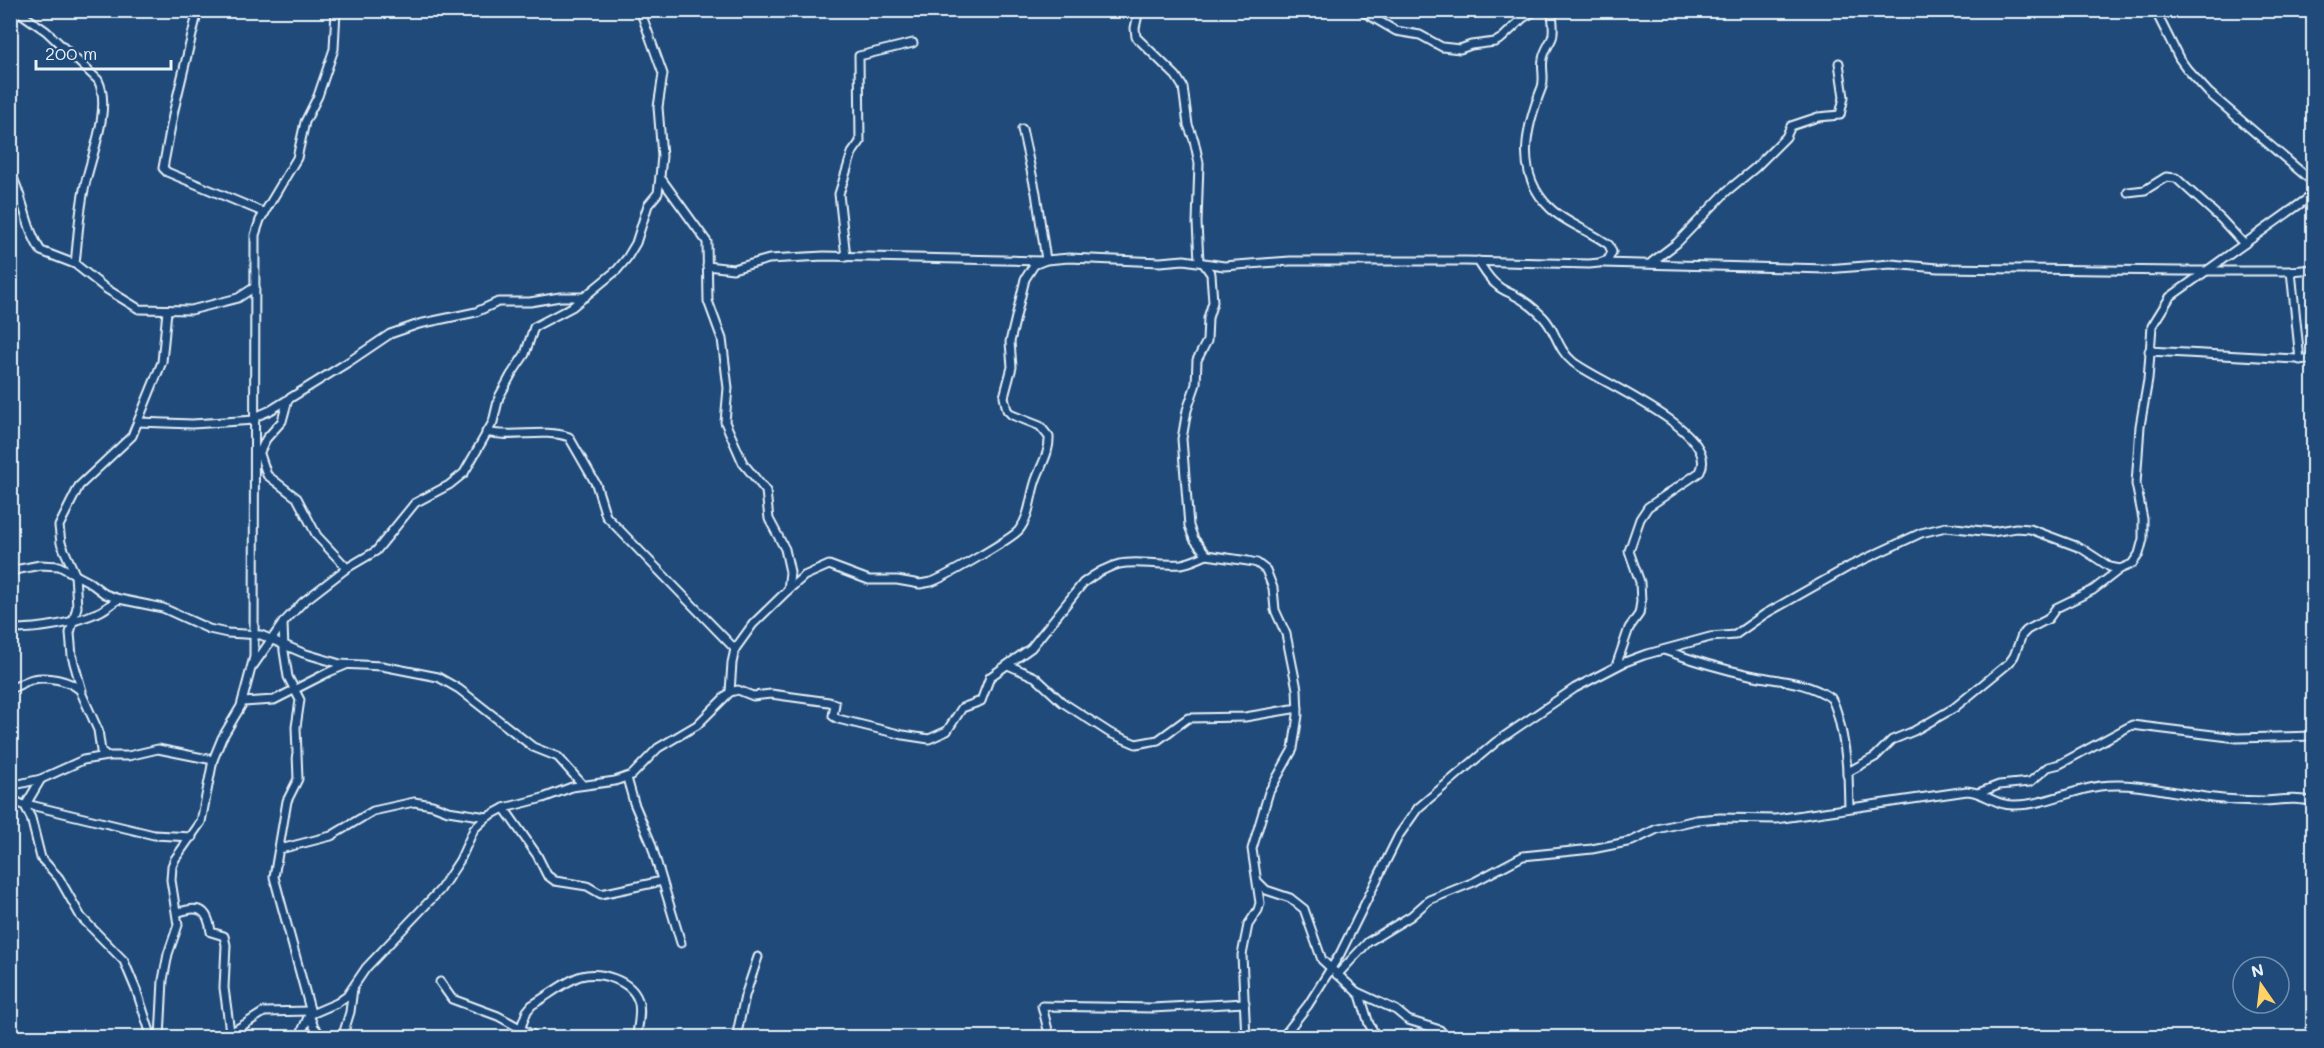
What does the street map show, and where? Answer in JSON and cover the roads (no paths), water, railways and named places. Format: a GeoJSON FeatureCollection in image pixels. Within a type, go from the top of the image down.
{"type":"FeatureCollection","features":[{"type":"Feature","properties":{"kind":"street"},"geometry":{"type":"LineString","coordinates":[[198,10],[174,110],[163,168],[167,172],[265,213]]}},
{"type":"Feature","properties":{"kind":"street"},"geometry":{"type":"LineString","coordinates":[[160,1038],[161,997],[166,963],[178,924],[171,888],[172,866],[201,822],[213,760],[222,738],[243,702],[253,666],[255,634],[253,541],[256,461],[255,236],[265,213],[297,158],[305,122],[316,102],[334,49],[336,10]]}},
{"type":"Feature","properties":{"kind":"street"},"geometry":{"type":"LineString","coordinates":[[253,666],[283,623],[303,602],[347,568],[378,548],[415,503],[458,479],[495,418],[499,398],[525,354],[534,327],[565,312],[585,297],[616,270],[632,251],[648,205],[657,192],[662,156],[658,107],[663,75],[640,10]]}},
{"type":"Feature","properties":{"kind":"street"},"geometry":{"type":"LineString","coordinates":[[1138,10],[1136,37],[1176,76],[1184,92],[1188,125],[1199,163],[1197,223],[1200,262],[1211,274],[1213,302],[1208,318],[1208,341],[1197,360],[1196,384],[1187,410],[1182,439],[1190,526],[1194,539],[1208,555]]}},
{"type":"Feature","properties":{"kind":"street"},"geometry":{"type":"LineString","coordinates":[[1360,10],[1396,31],[1420,35],[1442,47],[1460,49],[1471,45],[1492,43],[1502,38],[1523,18],[1537,10]]}},
{"type":"Feature","properties":{"kind":"street"},"geometry":{"type":"LineString","coordinates":[[1551,10],[1553,35],[1543,59],[1542,86],[1536,96],[1527,129],[1528,165],[1535,186],[1551,209],[1609,245],[1612,252],[1611,257],[1601,263]]}},
{"type":"Feature","properties":{"kind":"street"},"geometry":{"type":"LineString","coordinates":[[2155,10],[2187,69],[2210,93],[2313,183]]}},
{"type":"Feature","properties":{"kind":"street"},"geometry":{"type":"LineString","coordinates":[[10,17],[18,12],[46,31],[101,85],[98,139],[85,184],[75,264]]}},
{"type":"Feature","properties":{"kind":"street"},"geometry":{"type":"LineString","coordinates":[[846,257],[839,197],[852,153],[860,142],[859,56],[913,43]]}},
{"type":"Feature","properties":{"kind":"street"},"geometry":{"type":"LineString","coordinates":[[1650,263],[1660,258],[1677,243],[1726,191],[1755,168],[1786,137],[1790,126],[1818,117],[1840,115],[1844,97],[1839,63]]}},
{"type":"Feature","properties":{"kind":"street"},"geometry":{"type":"LineString","coordinates":[[1022,129],[1036,192],[1045,260]]}},
{"type":"Feature","properties":{"kind":"street"},"geometry":{"type":"LineString","coordinates":[[10,172],[39,249],[46,255],[62,258],[75,264],[132,306],[139,309],[191,310],[214,302],[255,296]]}},
{"type":"Feature","properties":{"kind":"street"},"geometry":{"type":"LineString","coordinates":[[660,177],[706,240],[708,301],[722,339],[727,378],[728,396],[725,422],[743,464],[766,491],[769,519],[781,540],[787,557],[790,579],[788,590]]}},
{"type":"Feature","properties":{"kind":"street"},"geometry":{"type":"LineString","coordinates":[[2128,192],[2145,190],[2166,177],[2176,178],[2221,219],[2244,244]]}},
{"type":"Feature","properties":{"kind":"street"},"geometry":{"type":"LineString","coordinates":[[1847,775],[1875,757],[1892,740],[1914,731],[1954,708],[2009,663],[2017,650],[2022,634],[2048,619],[2056,608],[2093,590],[2136,559],[2143,539],[2143,519],[2136,484],[2140,426],[2148,380],[2152,326],[2167,300],[2313,194]]}},
{"type":"Feature","properties":{"kind":"street"},"geometry":{"type":"LineString","coordinates":[[707,266],[733,269],[769,259],[846,257],[1045,260],[1069,258],[1200,262],[1233,266],[1290,261],[1478,261],[1650,263],[1826,269],[1891,264],[1938,268],[2205,271],[2313,269]]}},
{"type":"Feature","properties":{"kind":"street"},"geometry":{"type":"LineString","coordinates":[[730,692],[735,649],[753,624],[804,576],[829,565],[869,580],[897,580],[920,584],[931,582],[1001,544],[1019,530],[1027,513],[1048,448],[1049,437],[1040,426],[1012,415],[1007,410],[1004,397],[1012,367],[1010,342],[1022,289],[1028,272],[1034,265],[1045,260]]}},
{"type":"Feature","properties":{"kind":"street"},"geometry":{"type":"LineString","coordinates":[[1478,261],[1496,285],[1519,298],[1543,316],[1560,347],[1572,360],[1592,375],[1628,393],[1679,425],[1689,435],[1702,458],[1703,465],[1700,472],[1648,507],[1640,519],[1629,551],[1640,582],[1641,602],[1638,616],[1629,628],[1615,667]]}},
{"type":"Feature","properties":{"kind":"street"},"geometry":{"type":"LineString","coordinates":[[2291,271],[2300,360]]}},
{"type":"Feature","properties":{"kind":"street"},"geometry":{"type":"LineString","coordinates":[[238,298],[255,286]]}},
{"type":"Feature","properties":{"kind":"street"},"geometry":{"type":"LineString","coordinates":[[138,422],[192,424],[255,418],[350,361],[383,337],[404,328],[466,315],[498,302],[530,302],[560,297],[585,297]]}},
{"type":"Feature","properties":{"kind":"street"},"geometry":{"type":"LineString","coordinates":[[82,691],[72,656],[70,633],[77,600],[75,574],[61,543],[59,533],[61,520],[79,486],[109,455],[127,442],[138,422],[162,362],[167,310]]}},
{"type":"Feature","properties":{"kind":"street"},"geometry":{"type":"LineString","coordinates":[[2149,351],[2313,360]]}},
{"type":"Feature","properties":{"kind":"street"},"geometry":{"type":"LineString","coordinates":[[256,461],[266,439],[282,420],[288,399]]}},
{"type":"Feature","properties":{"kind":"street"},"geometry":{"type":"LineString","coordinates":[[486,432],[504,435],[547,432],[569,437],[596,484],[606,516],[735,649]]}},
{"type":"Feature","properties":{"kind":"street"},"geometry":{"type":"LineString","coordinates":[[260,454],[267,475],[297,498],[317,536],[347,568]]}},
{"type":"Feature","properties":{"kind":"street"},"geometry":{"type":"LineString","coordinates":[[1282,1038],[1308,1005],[1330,970],[1404,827],[1418,808],[1502,737],[1567,693],[1615,667],[1664,650],[1710,637],[1735,635],[1765,614],[1857,562],[1921,533],[1946,527],[1992,532],[2016,528],[2030,529],[2081,548],[2110,567],[2120,569]]}},
{"type":"Feature","properties":{"kind":"street"},"geometry":{"type":"LineString","coordinates":[[223,1038],[264,1012],[310,1013],[337,1003],[347,996],[366,968],[440,890],[460,860],[474,829],[487,817],[504,808],[543,798],[582,784],[627,778],[637,772],[658,748],[697,725],[730,692],[738,690],[753,696],[771,694],[829,702],[835,704],[833,716],[838,719],[929,739],[946,731],[962,708],[981,701],[990,677],[1031,648],[1083,583],[1104,568],[1136,561],[1180,564],[1208,555],[1248,561],[1259,564],[1266,570],[1273,588],[1275,610],[1288,646],[1297,689],[1298,708],[1293,749],[1269,792],[1252,849],[1259,907],[1248,925],[1241,964],[1246,1038]]}},
{"type":"Feature","properties":{"kind":"street"},"geometry":{"type":"LineString","coordinates":[[10,571],[50,564],[59,566],[105,594],[163,608],[209,629],[227,633],[255,634],[273,639],[303,653],[346,665],[382,666],[442,679],[500,719],[533,747],[558,757],[582,784]]}},
{"type":"Feature","properties":{"kind":"street"},"geometry":{"type":"LineString","coordinates":[[10,629],[35,628],[74,620],[97,613],[119,599]]}},
{"type":"Feature","properties":{"kind":"street"},"geometry":{"type":"LineString","coordinates":[[283,623],[283,643],[288,676],[300,700],[296,727],[298,779],[286,801],[280,849],[274,872],[275,885],[314,1027],[324,1038]]}},
{"type":"Feature","properties":{"kind":"street"},"geometry":{"type":"LineString","coordinates":[[1664,650],[1732,671],[1811,687],[1831,698],[1846,759],[1849,808]]}},
{"type":"Feature","properties":{"kind":"street"},"geometry":{"type":"LineString","coordinates":[[243,702],[274,700],[346,665]]}},
{"type":"Feature","properties":{"kind":"street"},"geometry":{"type":"LineString","coordinates":[[1008,665],[1035,677],[1062,702],[1110,733],[1136,744],[1158,740],[1188,718],[1245,717],[1298,708]]}},
{"type":"Feature","properties":{"kind":"street"},"geometry":{"type":"LineString","coordinates":[[10,689],[37,679],[69,682],[75,686],[80,690],[98,730],[101,751],[107,756]]}},
{"type":"Feature","properties":{"kind":"street"},"geometry":{"type":"LineString","coordinates":[[1337,975],[1368,942],[1411,916],[1429,900],[1474,882],[1523,856],[1592,849],[1632,841],[1657,829],[1696,820],[1776,819],[1946,793],[1978,793],[1999,785],[2030,782],[2048,767],[2060,764],[2132,725],[2237,738],[2313,736]]}},
{"type":"Feature","properties":{"kind":"street"},"geometry":{"type":"LineString","coordinates":[[10,786],[41,778],[83,760],[107,756],[128,756],[166,749],[213,760]]}},
{"type":"Feature","properties":{"kind":"street"},"geometry":{"type":"LineString","coordinates":[[25,805],[41,778]]}},
{"type":"Feature","properties":{"kind":"street"},"geometry":{"type":"LineString","coordinates":[[627,778],[651,843],[681,943]]}},
{"type":"Feature","properties":{"kind":"street"},"geometry":{"type":"LineString","coordinates":[[1978,793],[1994,802],[2006,805],[2034,803],[2102,786],[2143,788],[2224,799],[2253,801],[2294,798],[2313,802]]}},
{"type":"Feature","properties":{"kind":"street"},"geometry":{"type":"LineString","coordinates":[[10,798],[25,805],[154,835],[192,837]]}},
{"type":"Feature","properties":{"kind":"street"},"geometry":{"type":"LineString","coordinates":[[280,849],[332,836],[369,813],[414,802],[448,811],[487,817]]}},
{"type":"Feature","properties":{"kind":"street"},"geometry":{"type":"LineString","coordinates":[[25,805],[44,863],[59,878],[81,917],[124,961],[152,1038]]}},
{"type":"Feature","properties":{"kind":"street"},"geometry":{"type":"LineString","coordinates":[[504,808],[552,880],[587,886],[601,894],[662,881]]}},
{"type":"Feature","properties":{"kind":"street"},"geometry":{"type":"LineString","coordinates":[[1257,880],[1266,890],[1290,898],[1304,909],[1322,960],[1330,970],[1357,992],[1396,1010],[1408,1020],[1440,1030],[1446,1038]]}},
{"type":"Feature","properties":{"kind":"street"},"geometry":{"type":"LineString","coordinates":[[177,913],[190,909],[201,910],[210,922],[211,932],[224,936],[226,945],[224,988],[230,1032]]}},
{"type":"Feature","properties":{"kind":"street"},"geometry":{"type":"LineString","coordinates":[[736,1038],[744,996],[758,957]]}},
{"type":"Feature","properties":{"kind":"street"},"geometry":{"type":"LineString","coordinates":[[521,1027],[532,1005],[579,977],[597,975],[620,981],[638,998],[636,1038]]}},
{"type":"Feature","properties":{"kind":"street"},"geometry":{"type":"LineString","coordinates":[[440,982],[452,999],[498,1016],[538,1038]]}},
{"type":"Feature","properties":{"kind":"street"},"geometry":{"type":"LineString","coordinates":[[341,1037],[350,1012],[353,987]]}},
{"type":"Feature","properties":{"kind":"street"},"geometry":{"type":"LineString","coordinates":[[1357,992],[1377,1038]]}},
{"type":"Feature","properties":{"kind":"street"},"geometry":{"type":"LineString","coordinates":[[1050,1038],[1042,1006],[1152,1008],[1245,1003]]}},
{"type":"Feature","properties":{"kind":"street"},"geometry":{"type":"LineString","coordinates":[[298,1038],[310,1013]]}}]}
